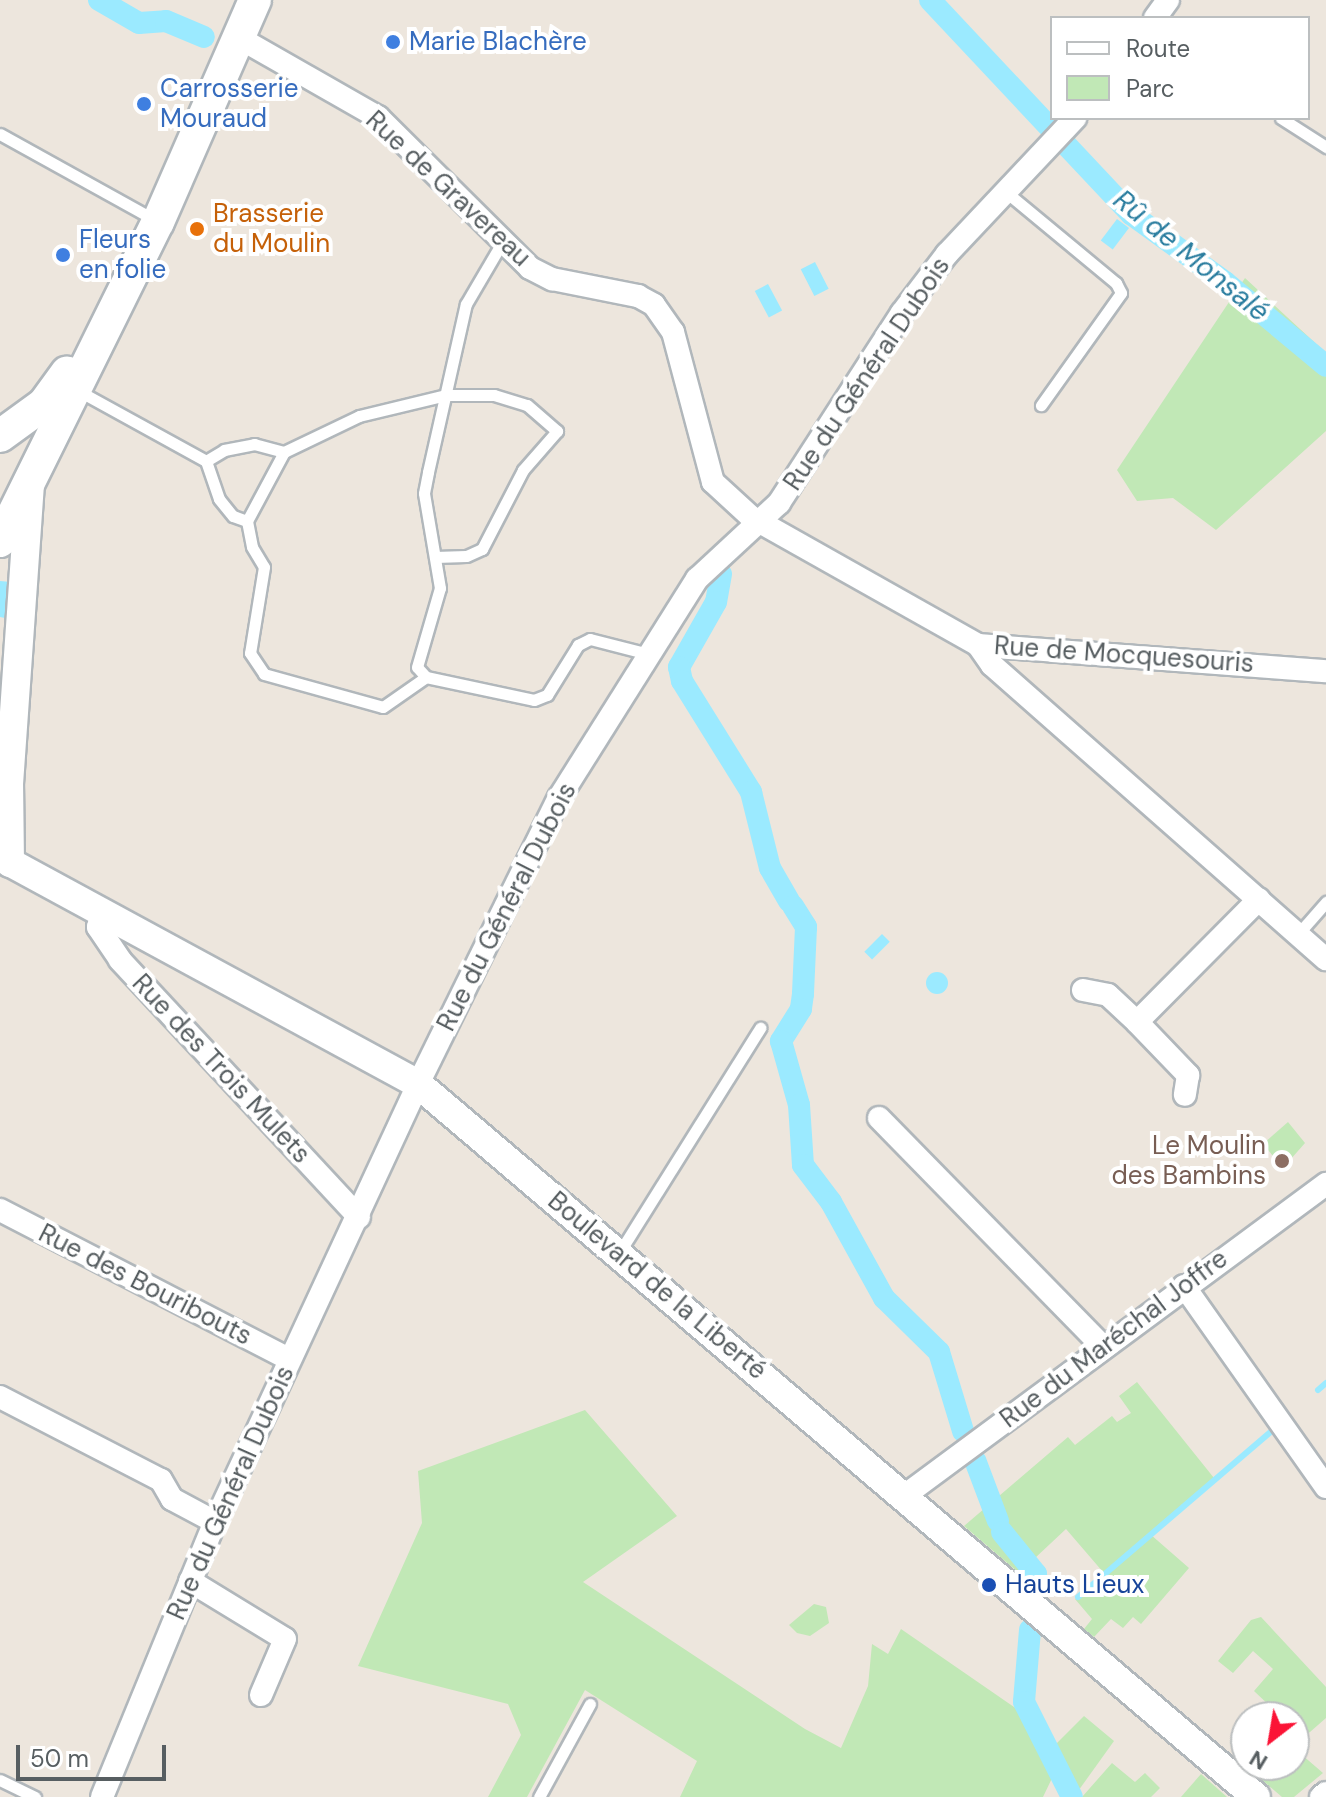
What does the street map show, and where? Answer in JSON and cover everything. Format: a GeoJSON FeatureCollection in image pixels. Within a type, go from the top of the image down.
{"type":"FeatureCollection","features":[{"type":"Feature","properties":{"kind":"main road"},"geometry":{"type":"LineString","coordinates":[[0,541],[15,475],[75,388],[152,219],[242,0]]}},
{"type":"Feature","properties":{"kind":"main road"},"geometry":{"type":"LineString","coordinates":[[0,436],[54,393],[152,219],[241,39],[255,0]]}},
{"type":"Feature","properties":{"kind":"street","name":"Rue de Gravereau"},"geometry":{"type":"LineString","coordinates":[[241,39],[378,117],[541,275],[638,296],[654,305],[673,332],[713,482],[738,509],[762,522]]}},
{"type":"Feature","properties":{"kind":"street","name":"Rue du Général Dubois"},"geometry":{"type":"LineString","coordinates":[[102,1797],[215,1522],[418,1084],[559,798],[697,579],[762,522],[902,313],[1006,192],[1073,120]]}},
{"type":"Feature","properties":{"kind":"street"},"geometry":{"type":"LineString","coordinates":[[5,860],[15,475]]}},
{"type":"Feature","properties":{"kind":"street","name":"Rue de Mocquesouris"},"geometry":{"type":"LineString","coordinates":[[762,522],[978,645],[1326,671]]}},
{"type":"Feature","properties":{"kind":"street"},"geometry":{"type":"LineString","coordinates":[[978,645],[992,665],[1326,959]]}},
{"type":"Feature","properties":{"kind":"street","name":"Boulevard de la Liberté"},"geometry":{"type":"LineString","coordinates":[[5,860],[418,1084],[1256,1797]]}},
{"type":"Feature","properties":{"kind":"street"},"geometry":{"type":"LineString","coordinates":[[1137,1022],[1259,899]]}},
{"type":"Feature","properties":{"kind":"street","name":"Rue des Trois Mulets"},"geometry":{"type":"LineString","coordinates":[[103,913],[98,927],[120,960],[359,1217]]}},
{"type":"Feature","properties":{"kind":"street"},"geometry":{"type":"LineString","coordinates":[[1083,990],[1108,995],[1137,1022],[1188,1075],[1185,1095]]}},
{"type":"Feature","properties":{"kind":"street"},"geometry":{"type":"LineString","coordinates":[[879,1118],[1103,1347]]}},
{"type":"Feature","properties":{"kind":"street","name":"Rue du Maréchal Joffre"},"geometry":{"type":"LineString","coordinates":[[904,1496],[1184,1286],[1326,1184]]}},
{"type":"Feature","properties":{"kind":"street","name":"Rue des Bouribouts"},"geometry":{"type":"LineString","coordinates":[[0,1210],[290,1360]]}},
{"type":"Feature","properties":{"kind":"street"},"geometry":{"type":"LineString","coordinates":[[1184,1286],[1326,1487]]}},
{"type":"Feature","properties":{"kind":"street"},"geometry":{"type":"LineString","coordinates":[[0,1397],[161,1480],[172,1499],[215,1522]]}},
{"type":"Feature","properties":{"kind":"street"},"geometry":{"type":"LineString","coordinates":[[190,1581],[285,1639],[261,1695]]}},
{"type":"Feature","properties":{"kind":"street"},"geometry":{"type":"LineString","coordinates":[[1321,1797],[1326,1793]]}},
{"type":"Feature","properties":{"kind":"lane"},"geometry":{"type":"LineString","coordinates":[[1284,120],[1326,147]]}},
{"type":"Feature","properties":{"kind":"lane"},"geometry":{"type":"LineString","coordinates":[[0,134],[152,219]]}},
{"type":"Feature","properties":{"kind":"lane"},"geometry":{"type":"LineString","coordinates":[[1006,192],[1116,283],[1121,293],[1041,405]]}},
{"type":"Feature","properties":{"kind":"lane"},"geometry":{"type":"LineString","coordinates":[[503,241],[466,304],[424,493],[440,588],[417,667],[426,677],[534,700],[547,695],[578,645],[590,639],[649,654]]}},
{"type":"Feature","properties":{"kind":"lane"},"geometry":{"type":"LineString","coordinates":[[75,388],[206,461],[219,499],[233,516],[247,521]]}},
{"type":"Feature","properties":{"kind":"lane"},"geometry":{"type":"LineString","coordinates":[[426,677],[383,707],[264,674],[250,653],[264,567],[252,547],[247,521],[284,452],[359,416],[446,395],[494,395],[527,405],[557,431],[523,470],[482,549],[466,556],[435,557]]}},
{"type":"Feature","properties":{"kind":"lane"},"geometry":{"type":"LineString","coordinates":[[206,461],[224,450],[254,444],[284,452]]}},
{"type":"Feature","properties":{"kind":"lane"},"geometry":{"type":"LineString","coordinates":[[1298,934],[1326,902]]}},
{"type":"Feature","properties":{"kind":"lane"},"geometry":{"type":"LineString","coordinates":[[619,1253],[760,1028]]}},
{"type":"Feature","properties":{"kind":"lane"},"geometry":{"type":"LineString","coordinates":[[539,1797],[590,1704]]}},
{"type":"Feature","properties":{"kind":"lane"},"geometry":{"type":"LineString","coordinates":[[0,1780],[35,1797]]}},
{"type":"Feature","properties":{"kind":"green space"},"geometry":{"type":"Polygon","coordinates":[[[1245,278],[1326,353],[1326,431],[1216,530],[1173,498],[1137,501],[1117,470],[1245,278]]]}},
{"type":"Feature","properties":{"kind":"green space"},"geometry":{"type":"Polygon","coordinates":[[[1288,1122],[1305,1143],[1283,1168],[1263,1144],[1288,1122]]]}},
{"type":"Feature","properties":{"kind":"green space"},"geometry":{"type":"Polygon","coordinates":[[[1137,1382],[1214,1478],[1150,1534],[1189,1568],[1141,1624],[1133,1617],[1123,1628],[1111,1619],[1094,1637],[1084,1629],[1092,1619],[1075,1599],[1103,1572],[1066,1529],[1019,1573],[964,1526],[1068,1437],[1075,1445],[1112,1416],[1117,1422],[1131,1413],[1119,1396],[1137,1382]]]}},
{"type":"Feature","properties":{"kind":"green space"},"geometry":{"type":"Polygon","coordinates":[[[585,1410],[677,1516],[583,1582],[805,1729],[841,1748],[868,1686],[872,1644],[888,1654],[901,1629],[1027,1716],[1055,1772],[1043,1797],[680,1797],[697,1761],[585,1690],[527,1797],[488,1797],[521,1735],[508,1704],[358,1666],[422,1523],[418,1471],[585,1410]]]}},
{"type":"Feature","properties":{"kind":"green space"},"geometry":{"type":"Polygon","coordinates":[[[814,1604],[826,1607],[829,1623],[810,1636],[797,1633],[789,1625],[814,1604]]]}},
{"type":"Feature","properties":{"kind":"green space"},"geometry":{"type":"Polygon","coordinates":[[[1261,1617],[1326,1687],[1326,1718],[1310,1732],[1310,1701],[1265,1701],[1254,1691],[1273,1669],[1253,1651],[1233,1673],[1218,1661],[1251,1620],[1261,1617]]]}},
{"type":"Feature","properties":{"kind":"green space"},"geometry":{"type":"Polygon","coordinates":[[[1084,1716],[1114,1741],[1076,1794],[1052,1748],[1084,1716]]]}},
{"type":"Feature","properties":{"kind":"green space"},"geometry":{"type":"Polygon","coordinates":[[[1310,1762],[1323,1773],[1294,1797],[1282,1797],[1263,1781],[1310,1781],[1310,1762]]]}},
{"type":"Feature","properties":{"kind":"green space"},"geometry":{"type":"Polygon","coordinates":[[[1112,1763],[1135,1782],[1145,1773],[1160,1788],[1151,1797],[1082,1797],[1112,1763]]]}},
{"type":"Feature","properties":{"kind":"green space"},"geometry":{"type":"Polygon","coordinates":[[[1201,1774],[1227,1797],[1181,1797],[1201,1774]]]}},
{"type":"Feature","properties":{"kind":"water"},"geometry":{"type":"Polygon","coordinates":[[[1117,219],[1129,228],[1113,250],[1101,241],[1117,219]]]}},
{"type":"Feature","properties":{"kind":"water"},"geometry":{"type":"Polygon","coordinates":[[[815,262],[829,289],[814,296],[801,269],[815,262]]]}},
{"type":"Feature","properties":{"kind":"water"},"geometry":{"type":"Polygon","coordinates":[[[768,284],[782,310],[769,318],[755,291],[768,284]]]}},
{"type":"Feature","properties":{"kind":"water"},"geometry":{"type":"Polygon","coordinates":[[[0,581],[11,582],[5,618],[0,617],[0,581]]]}},
{"type":"Feature","properties":{"kind":"water"},"geometry":{"type":"Polygon","coordinates":[[[882,934],[890,942],[872,959],[864,952],[882,934]]]}},
{"type":"Feature","properties":{"kind":"water"},"geometry":{"type":"Polygon","coordinates":[[[937,972],[948,983],[937,994],[926,983],[937,972]]]}},
{"type":"Feature","properties":{"kind":"waterway"},"geometry":{"type":"LineString","coordinates":[[99,0],[139,23],[166,21],[204,37]]}},
{"type":"Feature","properties":{"kind":"waterway","name":"Rû de Monsalé"},"geometry":{"type":"LineString","coordinates":[[930,0],[1131,214],[1225,282],[1326,366]]}},
{"type":"Feature","properties":{"kind":"waterway"},"geometry":{"type":"LineString","coordinates":[[721,574],[716,602],[679,667],[682,681],[751,792],[770,868],[789,901]]}},
{"type":"Feature","properties":{"kind":"waterway"},"geometry":{"type":"LineString","coordinates":[[793,906],[806,927],[803,994],[801,1009],[781,1041],[799,1105],[803,1165],[831,1202],[884,1298],[939,1352],[963,1431]]}},
{"type":"Feature","properties":{"kind":"waterway"},"geometry":{"type":"LineString","coordinates":[[1318,1390],[1326,1383]]}},
{"type":"Feature","properties":{"kind":"waterway"},"geometry":{"type":"LineString","coordinates":[[1078,1597],[1272,1431]]}},
{"type":"Feature","properties":{"kind":"waterway"},"geometry":{"type":"LineString","coordinates":[[975,1460],[998,1521]]}},
{"type":"Feature","properties":{"kind":"waterway"},"geometry":{"type":"LineString","coordinates":[[1002,1532],[1036,1574],[1037,1585]]}},
{"type":"Feature","properties":{"kind":"waterway"},"geometry":{"type":"LineString","coordinates":[[1030,1630],[1024,1702],[1072,1797]]}},
{"type":"Feature","properties":{"kind":"place","name":"Marie Blachère"},"geometry":{"type":"Point","coordinates":[393,42]}},
{"type":"Feature","properties":{"kind":"place","name":"Carrosserie Mouraud"},"geometry":{"type":"Point","coordinates":[144,104]}},
{"type":"Feature","properties":{"kind":"place","name":"Brasserie du Moulin"},"geometry":{"type":"Point","coordinates":[197,229]}},
{"type":"Feature","properties":{"kind":"place","name":"Fleurs en folie"},"geometry":{"type":"Point","coordinates":[63,255]}},
{"type":"Feature","properties":{"kind":"place","name":"Le Moulin des Bambins"},"geometry":{"type":"Point","coordinates":[1282,1161]}},
{"type":"Feature","properties":{"kind":"place","name":"Hauts Lieux"},"geometry":{"type":"Point","coordinates":[989,1585]}}]}
